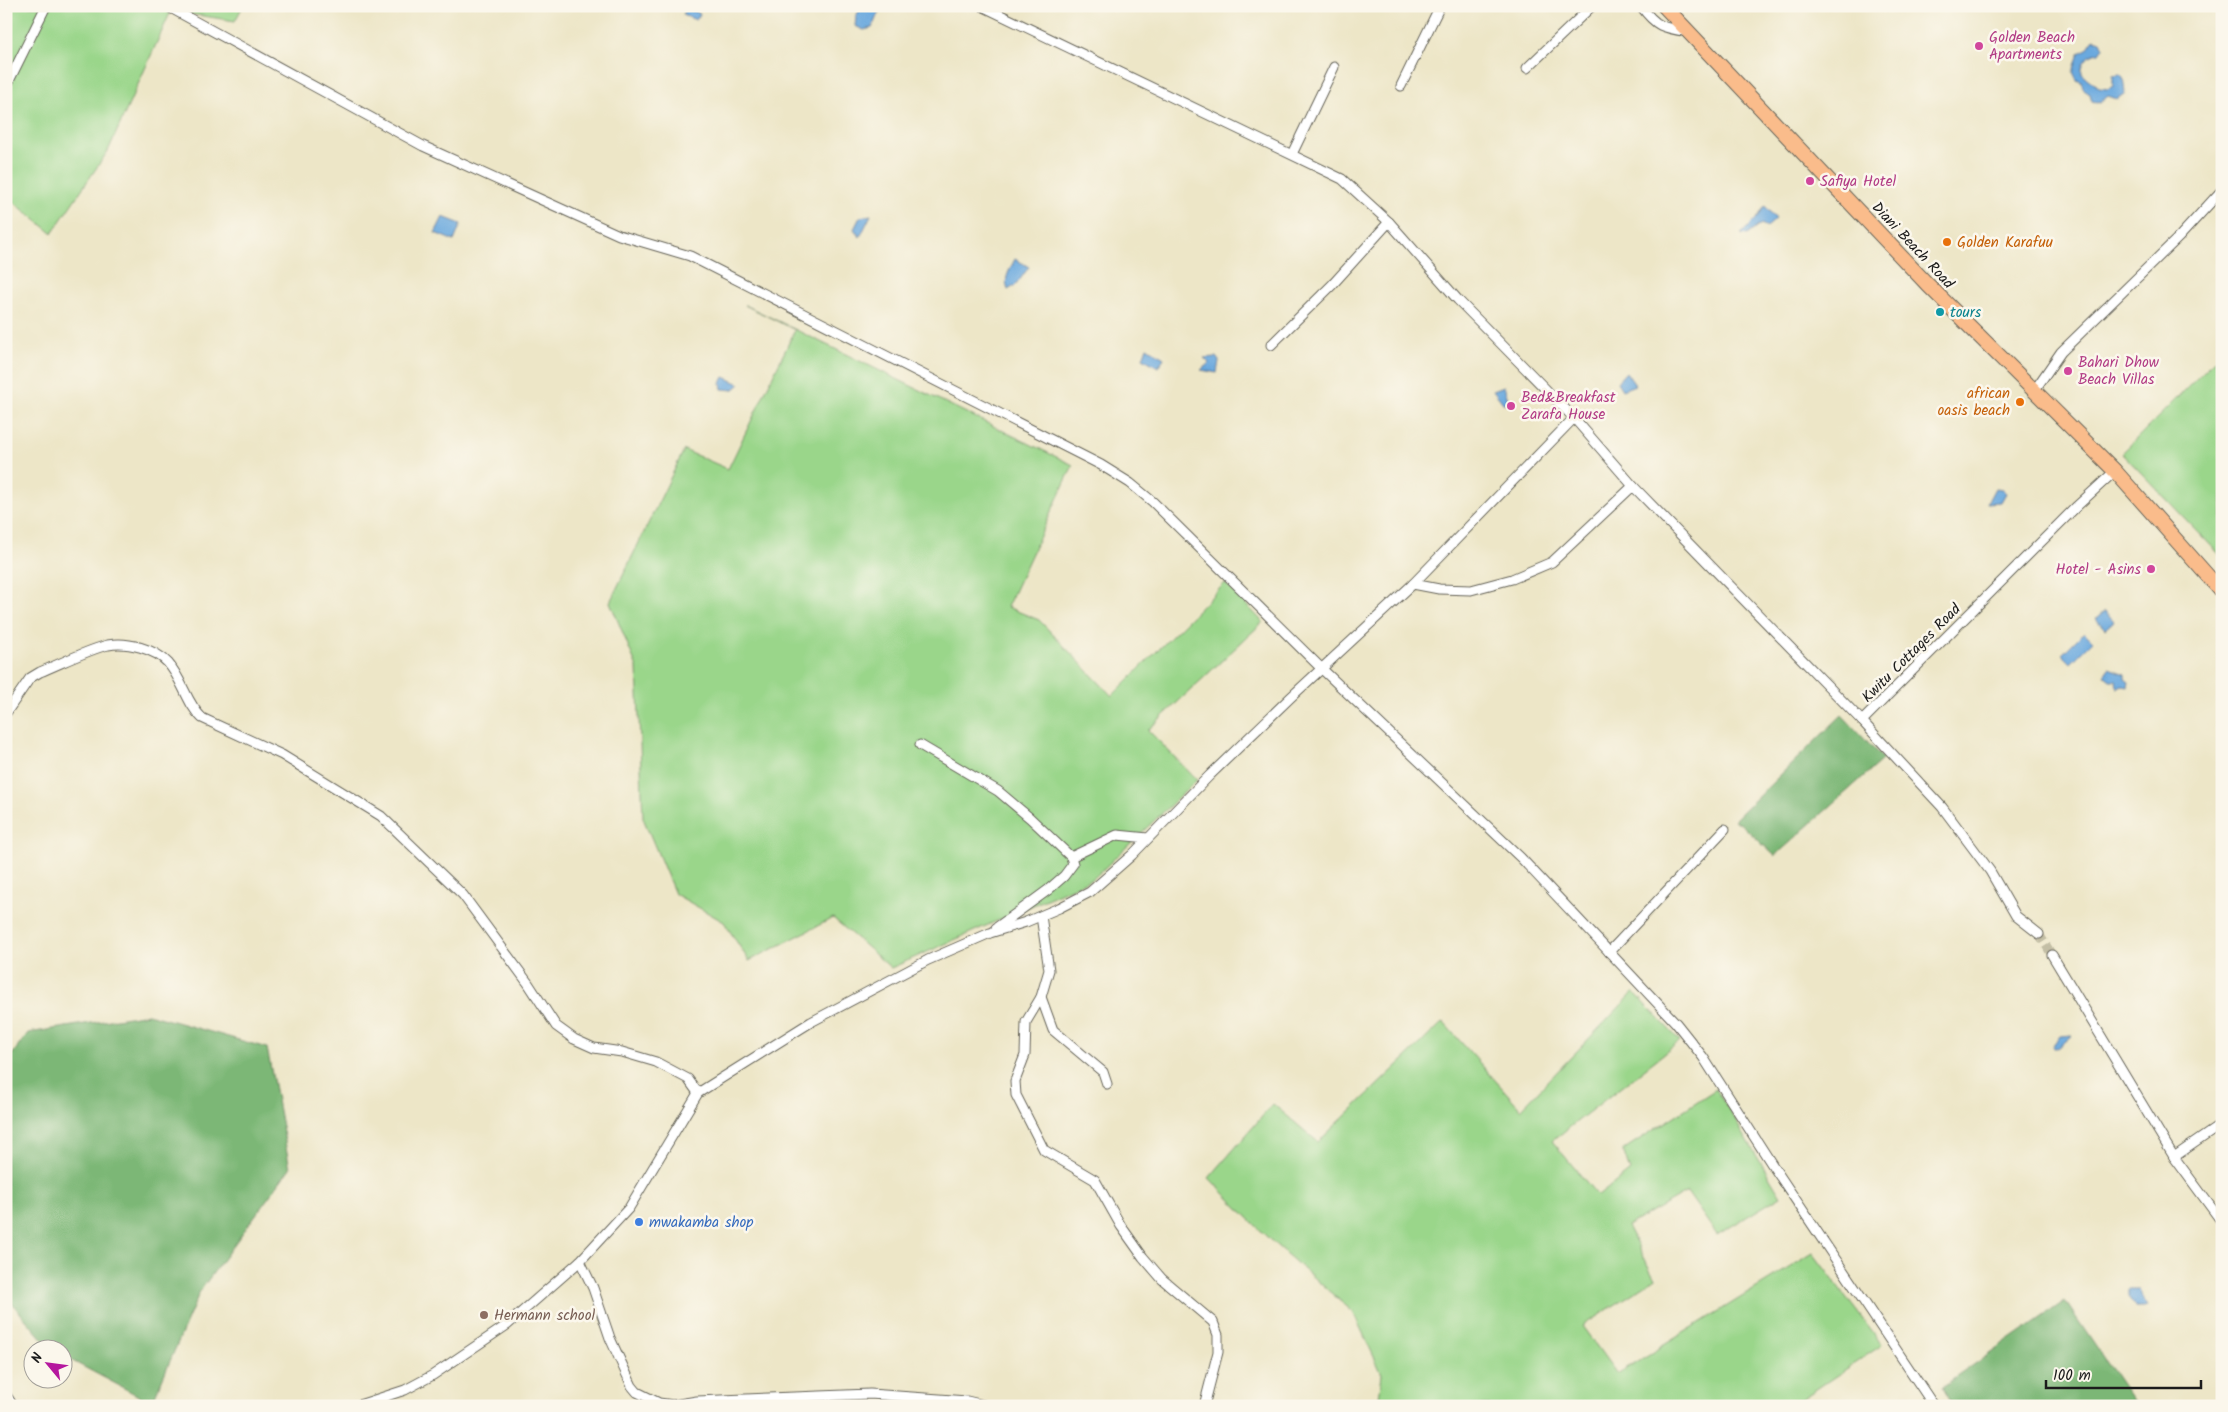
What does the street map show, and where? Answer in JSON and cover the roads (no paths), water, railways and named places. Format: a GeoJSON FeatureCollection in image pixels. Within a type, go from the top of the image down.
{"type":"FeatureCollection","features":[{"type":"Feature","properties":{"kind":"main road","name":"Diani Beach Road"},"geometry":{"type":"LineString","coordinates":[[1664,6],[1928,284],[2116,471],[2222,592]]}},
{"type":"Feature","properties":{"kind":"street"},"geometry":{"type":"LineString","coordinates":[[6,86],[46,6]]}},
{"type":"Feature","properties":{"kind":"street"},"geometry":{"type":"LineString","coordinates":[[167,6],[423,146],[619,235],[690,256],[1115,473],[1153,502],[1322,669],[1521,858],[1676,1023],[1703,1056],[1773,1166],[1934,1406]]}},
{"type":"Feature","properties":{"kind":"street","name":"Kwitu Cottages Road"},"geometry":{"type":"LineString","coordinates":[[982,6],[1342,179],[1389,222],[1458,300],[1574,418],[1633,486],[1862,721],[2077,506],[2116,471]]}},
{"type":"Feature","properties":{"kind":"street"},"geometry":{"type":"LineString","coordinates":[[1401,86],[1440,6]]}},
{"type":"Feature","properties":{"kind":"street"},"geometry":{"type":"LineString","coordinates":[[1527,68],[1592,6]]}},
{"type":"Feature","properties":{"kind":"street"},"geometry":{"type":"LineString","coordinates":[[1641,6],[1657,24],[1664,28],[1688,32]]}},
{"type":"Feature","properties":{"kind":"street"},"geometry":{"type":"LineString","coordinates":[[1292,154],[1334,67]]}},
{"type":"Feature","properties":{"kind":"street"},"geometry":{"type":"LineString","coordinates":[[2034,391],[2061,352],[2178,237],[2222,190]]}},
{"type":"Feature","properties":{"kind":"street"},"geometry":{"type":"LineString","coordinates":[[1271,345],[1332,285],[1389,222]]}},
{"type":"Feature","properties":{"kind":"street"},"geometry":{"type":"LineString","coordinates":[[356,1406],[405,1390],[433,1375],[507,1325],[580,1261],[629,1208],[698,1093],[811,1022],[928,960],[990,932],[1041,916],[1090,892],[1148,838],[1210,774],[1413,584],[1574,418]]}},
{"type":"Feature","properties":{"kind":"street"},"geometry":{"type":"LineString","coordinates":[[1413,584],[1438,589],[1471,590],[1520,576],[1552,562],[1633,486]]}},
{"type":"Feature","properties":{"kind":"street"},"geometry":{"type":"LineString","coordinates":[[6,713],[30,678],[40,672],[108,645],[128,645],[151,650],[168,663],[192,709],[202,718],[282,755],[306,772],[344,792],[388,822],[463,895],[528,983],[556,1026],[574,1040],[594,1048],[622,1052],[656,1062],[688,1079],[698,1093]]}},
{"type":"Feature","properties":{"kind":"street"},"geometry":{"type":"LineString","coordinates":[[1862,721],[1942,807],[1990,871],[2016,916],[2039,934]]}},
{"type":"Feature","properties":{"kind":"street"},"geometry":{"type":"LineString","coordinates":[[920,745],[998,791],[1030,818],[1071,858],[1073,864],[1064,876],[990,932]]}},
{"type":"Feature","properties":{"kind":"street"},"geometry":{"type":"LineString","coordinates":[[1608,952],[1725,829]]}},
{"type":"Feature","properties":{"kind":"street"},"geometry":{"type":"LineString","coordinates":[[1071,858],[1117,835],[1148,838]]}},
{"type":"Feature","properties":{"kind":"street"},"geometry":{"type":"LineString","coordinates":[[1041,916],[1048,970],[1041,997],[1026,1022],[1025,1055],[1015,1081],[1016,1095],[1044,1150],[1095,1180],[1121,1226],[1143,1257],[1162,1279],[1213,1322],[1218,1335],[1218,1352],[1204,1406]]}},
{"type":"Feature","properties":{"kind":"street"},"geometry":{"type":"LineString","coordinates":[[2052,955],[2174,1157],[2222,1222]]}},
{"type":"Feature","properties":{"kind":"street"},"geometry":{"type":"LineString","coordinates":[[1041,997],[1053,1030],[1103,1072],[1108,1084]]}},
{"type":"Feature","properties":{"kind":"street"},"geometry":{"type":"LineString","coordinates":[[2174,1157],[2222,1124]]}},
{"type":"Feature","properties":{"kind":"street"},"geometry":{"type":"LineString","coordinates":[[580,1261],[593,1288],[626,1377],[637,1392],[659,1403],[673,1405],[697,1401],[870,1394],[967,1401],[988,1406]]}},
{"type":"Feature","properties":{"kind":"street"},"geometry":{"type":"LineString","coordinates":[[6,1395],[13,1406]]}},
{"type":"Feature","properties":{"kind":"street"},"geometry":{"type":"LineString","coordinates":[[789,1406],[796,1396]]}},
{"type":"Feature","properties":{"kind":"water"},"geometry":{"type":"Polygon","coordinates":[[[861,6],[872,6],[879,11],[872,28],[864,30],[855,26],[856,17],[861,6]]]}},
{"type":"Feature","properties":{"kind":"water"},"geometry":{"type":"Polygon","coordinates":[[[686,7],[700,14],[696,20],[683,15],[686,7]]]}},
{"type":"Feature","properties":{"kind":"water"},"geometry":{"type":"Polygon","coordinates":[[[2094,39],[2100,41],[2103,47],[2099,53],[2091,55],[2086,60],[2082,67],[2082,74],[2099,88],[2108,89],[2113,86],[2113,75],[2120,74],[2123,77],[2125,93],[2117,99],[2108,96],[2100,103],[2092,101],[2090,94],[2084,90],[2081,82],[2077,80],[2073,72],[2079,53],[2087,49],[2094,39]]]}},
{"type":"Feature","properties":{"kind":"water"},"geometry":{"type":"Polygon","coordinates":[[[1765,206],[1776,219],[1767,227],[1761,224],[1747,235],[1741,234],[1758,217],[1765,206]]]}},
{"type":"Feature","properties":{"kind":"water"},"geometry":{"type":"Polygon","coordinates":[[[871,215],[860,237],[854,229],[860,217],[871,215]]]}},
{"type":"Feature","properties":{"kind":"water"},"geometry":{"type":"Polygon","coordinates":[[[443,217],[461,224],[454,241],[435,233],[443,217]]]}},
{"type":"Feature","properties":{"kind":"water"},"geometry":{"type":"Polygon","coordinates":[[[1015,259],[1029,267],[1016,285],[1008,290],[1006,282],[1009,270],[1015,259]]]}},
{"type":"Feature","properties":{"kind":"water"},"geometry":{"type":"Polygon","coordinates":[[[1147,347],[1164,358],[1158,367],[1143,358],[1147,347]]]}},
{"type":"Feature","properties":{"kind":"water"},"geometry":{"type":"Polygon","coordinates":[[[1216,357],[1219,361],[1217,373],[1201,370],[1209,363],[1204,358],[1216,357]]]}},
{"type":"Feature","properties":{"kind":"water"},"geometry":{"type":"Polygon","coordinates":[[[1626,372],[1635,385],[1622,390],[1617,382],[1626,372]]]}},
{"type":"Feature","properties":{"kind":"water"},"geometry":{"type":"Polygon","coordinates":[[[724,377],[740,384],[733,390],[722,389],[721,383],[724,377]]]}},
{"type":"Feature","properties":{"kind":"water"},"geometry":{"type":"Polygon","coordinates":[[[1504,386],[1510,406],[1503,403],[1493,390],[1504,386]]]}},
{"type":"Feature","properties":{"kind":"water"},"geometry":{"type":"Polygon","coordinates":[[[1995,488],[2002,489],[2006,493],[2001,502],[1987,503],[1995,488]]]}},
{"type":"Feature","properties":{"kind":"water"},"geometry":{"type":"Polygon","coordinates":[[[2105,611],[2114,621],[2105,629],[2096,619],[2105,611]]]}},
{"type":"Feature","properties":{"kind":"water"},"geometry":{"type":"Polygon","coordinates":[[[2084,632],[2093,641],[2071,663],[2062,654],[2084,632]]]}},
{"type":"Feature","properties":{"kind":"water"},"geometry":{"type":"Polygon","coordinates":[[[2109,668],[2125,674],[2125,679],[2129,682],[2128,687],[2117,688],[2116,680],[2110,680],[2104,675],[2109,668]]]}},
{"type":"Feature","properties":{"kind":"water"},"geometry":{"type":"Polygon","coordinates":[[[2073,1035],[2058,1048],[2052,1046],[2060,1036],[2073,1035]]]}},
{"type":"Feature","properties":{"kind":"water"},"geometry":{"type":"Polygon","coordinates":[[[2128,1290],[2139,1290],[2147,1307],[2136,1307],[2128,1297],[2128,1290]]]}},
{"type":"Feature","properties":{"kind":"tunnel"},"geometry":{"type":"LineString","coordinates":[[2039,934],[2052,955]]}},
{"type":"Feature","properties":{"kind":"place","name":"Golden Beach Apartments"},"geometry":{"type":"Point","coordinates":[1979,46]}},
{"type":"Feature","properties":{"kind":"place","name":"Safiya Hotel"},"geometry":{"type":"Point","coordinates":[1810,181]}},
{"type":"Feature","properties":{"kind":"place","name":"Golden Karafuu"},"geometry":{"type":"Point","coordinates":[1947,242]}},
{"type":"Feature","properties":{"kind":"place","name":"tours"},"geometry":{"type":"Point","coordinates":[1940,312]}},
{"type":"Feature","properties":{"kind":"place","name":"Bahari Dhow Beach Villas"},"geometry":{"type":"Point","coordinates":[2068,371]}},
{"type":"Feature","properties":{"kind":"place","name":"african oasis beach"},"geometry":{"type":"Point","coordinates":[2020,402]}},
{"type":"Feature","properties":{"kind":"place","name":"Bed&Breakfast Zarafa House"},"geometry":{"type":"Point","coordinates":[1511,406]}},
{"type":"Feature","properties":{"kind":"place","name":"Hotel - Asins"},"geometry":{"type":"Point","coordinates":[2151,569]}},
{"type":"Feature","properties":{"kind":"place","name":"mwakamba shop"},"geometry":{"type":"Point","coordinates":[639,1222]}},
{"type":"Feature","properties":{"kind":"place","name":"Hermann school"},"geometry":{"type":"Point","coordinates":[484,1315]}}]}
